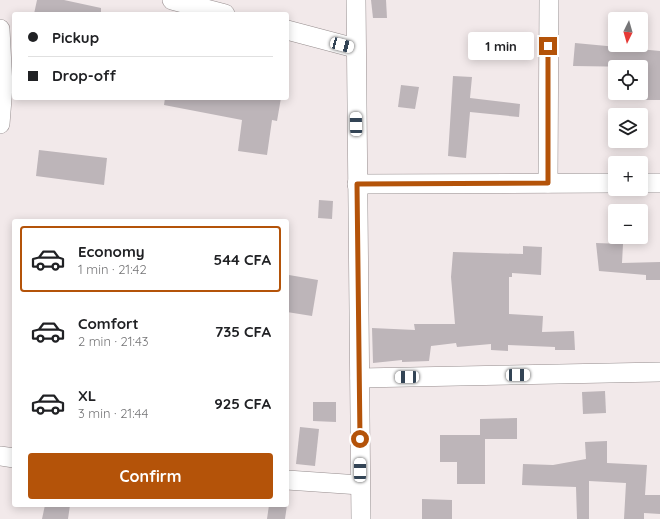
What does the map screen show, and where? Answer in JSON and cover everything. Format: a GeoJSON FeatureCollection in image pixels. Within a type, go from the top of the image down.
{"type":"FeatureCollection","features":[{"type":"Feature","properties":{"kind":"street"},"geometry":{"type":"LineString","coordinates":[[172,0],[217,12]]}},
{"type":"Feature","properties":{"kind":"street"},"geometry":{"type":"LineString","coordinates":[[356,0],[355,48],[361,519]]}},
{"type":"Feature","properties":{"kind":"street"},"geometry":{"type":"LineString","coordinates":[[548,183],[549,0]]}},
{"type":"Feature","properties":{"kind":"street"},"geometry":{"type":"LineString","coordinates":[[0,29],[3,86],[0,124]]}},
{"type":"Feature","properties":{"kind":"street"},"geometry":{"type":"LineString","coordinates":[[289,31],[355,48]]}},
{"type":"Feature","properties":{"kind":"street"},"geometry":{"type":"LineString","coordinates":[[357,184],[608,183]]}},
{"type":"Feature","properties":{"kind":"street"},"geometry":{"type":"LineString","coordinates":[[648,183],[660,183]]}},
{"type":"Feature","properties":{"kind":"street"},"geometry":{"type":"LineString","coordinates":[[360,378],[660,372]]}},
{"type":"Feature","properties":{"kind":"street"},"geometry":{"type":"LineString","coordinates":[[0,456],[12,458]]}},
{"type":"Feature","properties":{"kind":"street"},"geometry":{"type":"LineString","coordinates":[[289,480],[360,485]]}},
{"type":"Feature","properties":{"kind":"building"},"geometry":{"type":"Polygon","coordinates":[[[37,0],[64,0],[101,8],[101,12],[34,12],[37,0]]]}},
{"type":"Feature","properties":{"kind":"building"},"geometry":{"type":"Polygon","coordinates":[[[371,0],[386,0],[387,18],[373,18],[371,0]]]}},
{"type":"Feature","properties":{"kind":"building"},"geometry":{"type":"Polygon","coordinates":[[[575,43],[608,46],[608,52],[648,52],[648,50],[660,51],[660,100],[648,100],[648,60],[608,60],[608,67],[573,66],[575,43]]]}},
{"type":"Feature","properties":{"kind":"building"},"geometry":{"type":"Polygon","coordinates":[[[453,76],[472,77],[470,98],[520,104],[519,117],[470,112],[466,158],[448,156],[453,76]]]}},
{"type":"Feature","properties":{"kind":"building"},"geometry":{"type":"Polygon","coordinates":[[[401,85],[419,87],[415,109],[398,107],[401,85]]]}},
{"type":"Feature","properties":{"kind":"building"},"geometry":{"type":"Polygon","coordinates":[[[165,100],[281,100],[277,121],[272,120],[267,155],[238,151],[242,120],[164,105],[165,100]]]}},
{"type":"Feature","properties":{"kind":"building"},"geometry":{"type":"Polygon","coordinates":[[[39,150],[107,158],[104,185],[36,176],[39,150]]]}},
{"type":"Feature","properties":{"kind":"building"},"geometry":{"type":"Polygon","coordinates":[[[319,200],[333,201],[332,219],[318,218],[319,200]]]}},
{"type":"Feature","properties":{"kind":"building"},"geometry":{"type":"Polygon","coordinates":[[[596,243],[623,244],[622,263],[660,262],[660,280],[646,280],[646,275],[599,271],[596,243]]]}},
{"type":"Feature","properties":{"kind":"building"},"geometry":{"type":"Polygon","coordinates":[[[523,246],[542,247],[541,275],[512,273],[512,277],[509,277],[509,314],[543,316],[542,332],[574,331],[575,350],[555,350],[555,347],[508,345],[508,351],[491,350],[491,344],[457,347],[456,343],[431,346],[429,361],[402,362],[402,360],[373,363],[372,328],[415,330],[414,324],[455,324],[451,277],[453,252],[523,254],[523,246]]]}},
{"type":"Feature","properties":{"kind":"building"},"geometry":{"type":"Polygon","coordinates":[[[289,275],[318,280],[312,316],[289,312],[289,275]]]}},
{"type":"Feature","properties":{"kind":"building"},"geometry":{"type":"Polygon","coordinates":[[[605,391],[606,413],[583,414],[582,392],[605,391]]]}},
{"type":"Feature","properties":{"kind":"building"},"geometry":{"type":"Polygon","coordinates":[[[313,402],[336,402],[336,422],[313,421],[313,402]]]}},
{"type":"Feature","properties":{"kind":"building"},"geometry":{"type":"Polygon","coordinates":[[[517,418],[517,439],[485,439],[485,484],[457,484],[457,462],[440,462],[440,435],[480,435],[480,419],[517,418]]]}},
{"type":"Feature","properties":{"kind":"building"},"geometry":{"type":"Polygon","coordinates":[[[300,427],[319,429],[315,466],[296,464],[300,427]]]}},
{"type":"Feature","properties":{"kind":"building"},"geometry":{"type":"Polygon","coordinates":[[[607,441],[607,463],[647,465],[645,495],[660,495],[660,514],[644,513],[644,519],[624,519],[626,483],[589,481],[589,519],[577,519],[576,487],[522,485],[523,464],[553,465],[586,459],[585,442],[607,441]]]}},
{"type":"Feature","properties":{"kind":"building"},"geometry":{"type":"Polygon","coordinates":[[[422,499],[452,500],[452,519],[422,519],[422,499]]]}},
{"type":"Feature","properties":{"kind":"building"},"geometry":{"type":"Polygon","coordinates":[[[45,507],[70,507],[68,519],[42,519],[45,507]]]}},
{"type":"Feature","properties":{"kind":"building"},"geometry":{"type":"Polygon","coordinates":[[[269,507],[287,507],[285,519],[267,519],[269,507]]]}},
{"type":"Feature","properties":{"kind":"route"},"geometry":{"type":"LineString","coordinates":[[360,439],[357,184],[548,183],[548,46]]}}]}
